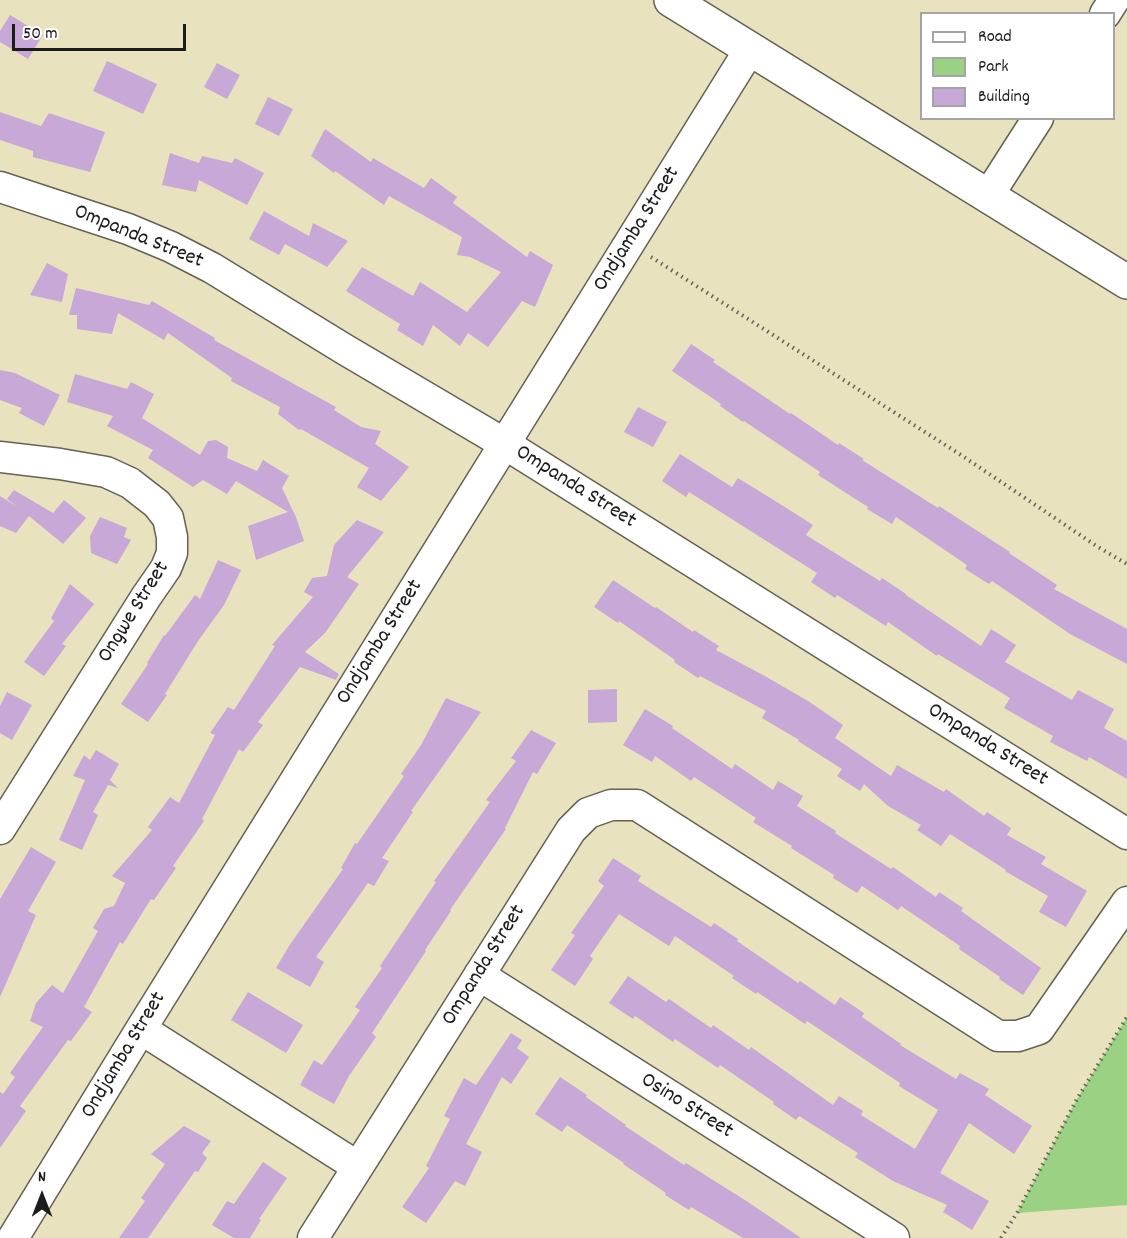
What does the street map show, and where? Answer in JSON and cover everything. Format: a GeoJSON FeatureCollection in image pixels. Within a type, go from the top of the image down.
{"type":"FeatureCollection","features":[{"type":"Feature","properties":{"kind":"main road"},"geometry":{"type":"LineString","coordinates":[[671,0],[1127,282]]}},
{"type":"Feature","properties":{"kind":"street","name":"Ondjamba Street"},"geometry":{"type":"LineString","coordinates":[[14,1238],[141,1029],[750,49]]}},
{"type":"Feature","properties":{"kind":"street"},"geometry":{"type":"LineString","coordinates":[[988,196],[1037,120]]}},
{"type":"Feature","properties":{"kind":"street","name":"Ompanda Street"},"geometry":{"type":"LineString","coordinates":[[0,187],[128,229],[202,262],[505,444],[1127,834]]}},
{"type":"Feature","properties":{"kind":"street","name":"Ongwe Street"},"geometry":{"type":"LineString","coordinates":[[0,457],[106,472],[130,483],[157,504],[168,518],[172,537],[172,553],[166,568],[8,797],[0,829]]}},
{"type":"Feature","properties":{"kind":"street","name":"Ompanda Street"},"geometry":{"type":"LineString","coordinates":[[313,1238],[571,830],[588,813],[611,804],[637,804],[998,1036],[1018,1036],[1039,1029],[1127,902]]}},
{"type":"Feature","properties":{"kind":"street","name":"Osino Street"},"geometry":{"type":"LineString","coordinates":[[479,975],[894,1238]]}},
{"type":"Feature","properties":{"kind":"street"},"geometry":{"type":"LineString","coordinates":[[141,1029],[358,1167]]}},
{"type":"Feature","properties":{"kind":"path"},"geometry":{"type":"LineString","coordinates":[[629,243],[1127,564]]}},
{"type":"Feature","properties":{"kind":"path"},"geometry":{"type":"LineString","coordinates":[[1001,1238],[1017,1213],[1077,1099],[1127,1017]]}},
{"type":"Feature","properties":{"kind":"green space"},"geometry":{"type":"Polygon","coordinates":[[[1127,1017],[1127,1205],[1017,1213],[1077,1099],[1127,1017]]]}},
{"type":"Feature","properties":{"kind":"building"},"geometry":{"type":"Polygon","coordinates":[[[10,15],[43,35],[28,59],[0,42],[0,31],[10,15]]]}},
{"type":"Feature","properties":{"kind":"building"},"geometry":{"type":"Polygon","coordinates":[[[107,61],[157,84],[143,114],[93,91],[107,61]]]}},
{"type":"Feature","properties":{"kind":"building"},"geometry":{"type":"Polygon","coordinates":[[[217,63],[240,75],[227,99],[204,87],[217,63]]]}},
{"type":"Feature","properties":{"kind":"building"},"geometry":{"type":"Polygon","coordinates":[[[268,97],[293,109],[279,136],[255,124],[268,97]]]}},
{"type":"Feature","properties":{"kind":"building"},"geometry":{"type":"Polygon","coordinates":[[[0,112],[41,126],[49,113],[105,132],[90,172],[33,157],[33,151],[0,140],[0,112]]]}},
{"type":"Feature","properties":{"kind":"building"},"geometry":{"type":"Polygon","coordinates":[[[325,129],[371,162],[373,158],[424,188],[431,178],[457,197],[453,203],[527,257],[530,251],[553,265],[535,307],[522,301],[488,347],[468,333],[460,346],[433,325],[423,346],[397,330],[400,324],[346,291],[362,267],[413,296],[420,282],[467,312],[501,272],[470,257],[457,255],[462,237],[389,196],[384,205],[311,156],[325,129]]]}},
{"type":"Feature","properties":{"kind":"building"},"geometry":{"type":"Polygon","coordinates":[[[170,153],[199,163],[202,156],[232,163],[235,158],[264,173],[247,205],[199,180],[196,192],[162,185],[170,153]]]}},
{"type":"Feature","properties":{"kind":"building"},"geometry":{"type":"Polygon","coordinates":[[[264,211],[309,236],[313,223],[348,241],[327,267],[285,244],[279,255],[249,239],[264,211]]]}},
{"type":"Feature","properties":{"kind":"building"},"geometry":{"type":"Polygon","coordinates":[[[47,263],[68,274],[62,302],[30,295],[47,263]]]}},
{"type":"Feature","properties":{"kind":"building"},"geometry":{"type":"Polygon","coordinates":[[[76,288],[149,305],[152,301],[215,338],[214,340],[336,407],[334,410],[361,427],[381,431],[375,444],[409,467],[381,501],[357,487],[369,468],[301,429],[299,430],[278,414],[280,407],[231,381],[232,378],[168,333],[164,340],[118,313],[112,334],[77,329],[77,315],[69,315],[76,288]]]}},
{"type":"Feature","properties":{"kind":"building"},"geometry":{"type":"Polygon","coordinates":[[[691,344],[715,360],[713,362],[790,414],[1010,552],[1057,585],[1054,589],[1127,629],[1127,664],[1070,634],[992,581],[989,584],[965,569],[967,565],[896,517],[892,524],[867,509],[868,507],[818,475],[820,472],[743,422],[672,371],[691,344]]]}},
{"type":"Feature","properties":{"kind":"building"},"geometry":{"type":"Polygon","coordinates":[[[0,370],[15,373],[60,395],[44,426],[19,413],[22,408],[0,400],[0,370]]]}},
{"type":"Feature","properties":{"kind":"building"},"geometry":{"type":"Polygon","coordinates":[[[75,374],[127,389],[131,382],[154,394],[142,418],[200,455],[208,441],[216,440],[228,447],[227,458],[257,471],[263,460],[289,476],[282,488],[296,517],[304,541],[256,560],[248,526],[288,512],[236,481],[227,494],[203,480],[193,487],[148,458],[153,450],[107,426],[113,416],[67,402],[75,374]]]}},
{"type":"Feature","properties":{"kind":"building"},"geometry":{"type":"Polygon","coordinates":[[[638,407],[667,422],[653,447],[624,432],[638,407]]]}},
{"type":"Feature","properties":{"kind":"building"},"geometry":{"type":"Polygon","coordinates":[[[680,454],[732,487],[738,478],[788,509],[813,525],[806,535],[880,581],[882,578],[981,646],[991,629],[1016,645],[1005,662],[1072,700],[1078,690],[1114,709],[1104,728],[1127,741],[1127,779],[1089,757],[1087,761],[1050,742],[1053,736],[1004,708],[1010,698],[938,654],[937,656],[888,622],[886,626],[837,595],[835,598],[811,582],[817,573],[689,492],[686,497],[662,481],[680,454]]]}},
{"type":"Feature","properties":{"kind":"building"},"geometry":{"type":"Polygon","coordinates":[[[14,490],[53,513],[64,500],[86,518],[63,544],[29,516],[16,533],[0,526],[0,496],[16,506],[7,499],[14,490]]]}},
{"type":"Feature","properties":{"kind":"building"},"geometry":{"type":"Polygon","coordinates":[[[100,517],[127,528],[124,537],[131,540],[117,564],[91,553],[90,536],[100,517]]]}},
{"type":"Feature","properties":{"kind":"building"},"geometry":{"type":"Polygon","coordinates":[[[357,520],[384,532],[347,577],[359,584],[325,633],[305,652],[339,674],[336,680],[300,667],[258,722],[263,725],[243,752],[239,749],[202,819],[204,821],[173,866],[176,868],[154,900],[151,899],[123,944],[120,942],[84,1007],[92,1012],[71,1041],[68,1040],[20,1106],[26,1111],[0,1148],[0,1092],[3,1094],[15,1077],[10,1073],[43,1027],[30,1021],[36,1003],[52,985],[63,993],[98,931],[93,928],[104,909],[114,906],[125,883],[112,876],[152,830],[148,827],[170,797],[179,803],[215,735],[210,733],[228,707],[234,710],[275,646],[272,645],[313,597],[304,592],[312,578],[327,576],[334,545],[357,520]]]}},
{"type":"Feature","properties":{"kind":"building"},"geometry":{"type":"Polygon","coordinates":[[[218,560],[241,570],[224,605],[198,641],[165,694],[167,695],[148,722],[121,704],[164,635],[195,595],[200,599],[218,560]]]}},
{"type":"Feature","properties":{"kind":"building"},"geometry":{"type":"Polygon","coordinates":[[[613,580],[693,632],[694,630],[719,646],[716,650],[808,701],[843,725],[835,738],[891,776],[897,765],[944,792],[946,789],[984,816],[987,812],[1011,828],[1007,835],[1046,857],[1041,864],[1087,891],[1066,927],[1039,912],[1048,896],[1005,871],[950,834],[941,846],[917,830],[921,825],[888,806],[864,784],[860,791],[837,776],[842,769],[762,718],[766,711],[700,676],[698,678],[619,621],[618,623],[594,607],[613,580]]]}},
{"type":"Feature","properties":{"kind":"building"},"geometry":{"type":"Polygon","coordinates":[[[70,584],[94,604],[62,644],[66,646],[44,676],[24,662],[54,621],[51,618],[70,584]]]}},
{"type":"Feature","properties":{"kind":"building"},"geometry":{"type":"Polygon","coordinates":[[[617,689],[617,722],[588,723],[588,690],[617,689]]]}},
{"type":"Feature","properties":{"kind":"building"},"geometry":{"type":"Polygon","coordinates":[[[7,692],[32,705],[12,740],[0,733],[0,706],[7,692]]]}},
{"type":"Feature","properties":{"kind":"building"},"geometry":{"type":"Polygon","coordinates":[[[446,698],[481,712],[411,811],[413,812],[382,858],[389,861],[374,886],[368,883],[316,957],[324,962],[310,987],[276,968],[343,869],[341,868],[355,843],[357,844],[404,776],[401,774],[421,745],[446,698]]]}},
{"type":"Feature","properties":{"kind":"building"},"geometry":{"type":"Polygon","coordinates":[[[645,709],[673,726],[672,728],[732,769],[735,764],[773,790],[778,781],[803,796],[797,806],[836,831],[835,833],[891,869],[893,867],[936,897],[939,892],[963,908],[961,911],[1041,968],[1023,995],[959,949],[960,946],[901,906],[898,910],[862,886],[857,893],[833,878],[834,875],[791,848],[792,846],[753,822],[756,818],[694,777],[691,781],[655,756],[652,762],[623,745],[645,709]]]}},
{"type":"Feature","properties":{"kind":"building"},"geometry":{"type":"Polygon","coordinates":[[[531,730],[556,743],[537,774],[533,772],[506,829],[450,910],[372,1033],[376,1037],[349,1076],[334,1104],[300,1085],[314,1060],[322,1065],[360,1010],[355,1007],[382,968],[380,966],[436,882],[434,881],[490,802],[486,800],[516,761],[511,758],[531,730]]]}},
{"type":"Feature","properties":{"kind":"building"},"geometry":{"type":"Polygon","coordinates":[[[96,750],[119,764],[110,780],[118,788],[108,785],[93,812],[98,815],[82,850],[59,840],[85,780],[73,776],[84,755],[90,760],[96,750]]]}},
{"type":"Feature","properties":{"kind":"building"},"geometry":{"type":"Polygon","coordinates":[[[31,847],[56,862],[28,911],[36,915],[0,997],[0,899],[31,847]]]}},
{"type":"Feature","properties":{"kind":"building"},"geometry":{"type":"Polygon","coordinates":[[[613,858],[641,876],[638,881],[711,927],[714,923],[798,983],[800,981],[835,1005],[840,997],[864,1013],[862,1017],[900,1045],[956,1079],[960,1073],[989,1089],[985,1095],[1032,1126],[1014,1154],[969,1123],[940,1173],[989,1201],[972,1230],[943,1212],[947,1205],[893,1181],[855,1157],[858,1153],[799,1116],[796,1120],[720,1065],[718,1068],[675,1039],[673,1042],[635,1016],[633,1019],[609,1003],[628,976],[666,1002],[669,999],[711,1028],[713,1025],[749,1050],[751,1047],[833,1105],[839,1096],[863,1111],[861,1115],[915,1149],[938,1110],[899,1086],[900,1083],[807,1021],[805,1024],[757,992],[756,994],[732,978],[734,976],[675,936],[669,946],[619,914],[590,956],[593,959],[575,986],[551,970],[575,935],[571,933],[604,886],[598,881],[613,858]]]}},
{"type":"Feature","properties":{"kind":"building"},"geometry":{"type":"Polygon","coordinates":[[[248,992],[303,1025],[286,1053],[231,1020],[248,992]]]}},
{"type":"Feature","properties":{"kind":"building"},"geometry":{"type":"Polygon","coordinates":[[[511,1033],[522,1040],[517,1048],[529,1057],[511,1084],[502,1077],[466,1144],[482,1152],[465,1186],[455,1181],[426,1223],[402,1207],[429,1168],[426,1166],[450,1119],[444,1116],[464,1078],[476,1085],[511,1033]]]}},
{"type":"Feature","properties":{"kind":"building"},"geometry":{"type":"Polygon","coordinates":[[[560,1077],[587,1095],[586,1097],[625,1126],[684,1165],[686,1163],[748,1202],[801,1238],[743,1238],[691,1207],[689,1210],[665,1195],[666,1193],[624,1163],[567,1125],[562,1132],[535,1114],[560,1077]]]}},
{"type":"Feature","properties":{"kind":"building"},"geometry":{"type":"Polygon","coordinates":[[[184,1126],[211,1141],[202,1153],[207,1158],[198,1172],[195,1171],[148,1238],[119,1238],[145,1201],[141,1198],[165,1164],[151,1154],[184,1126]]]}},
{"type":"Feature","properties":{"kind":"building"},"geometry":{"type":"Polygon","coordinates":[[[263,1162],[287,1178],[259,1219],[261,1220],[250,1238],[234,1238],[212,1225],[227,1201],[234,1204],[263,1162]]]}}]}
